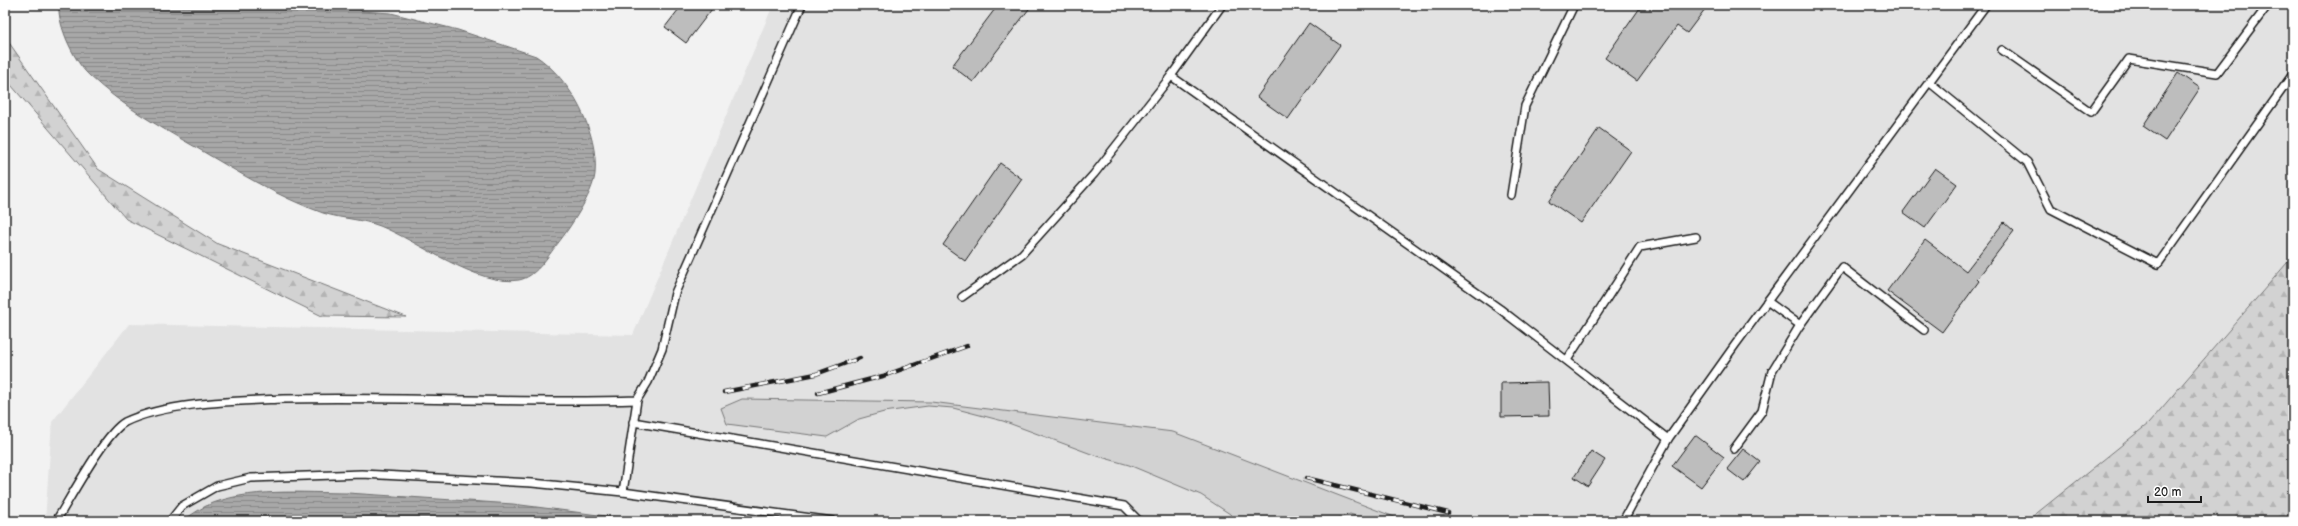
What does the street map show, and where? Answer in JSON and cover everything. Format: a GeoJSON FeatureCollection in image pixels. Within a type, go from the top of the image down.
{"type":"FeatureCollection","features":[{"type":"Feature","properties":{"kind":"lane"},"geometry":{"type":"LineString","coordinates":[[623,492],[637,400],[648,382],[662,349],[675,293],[802,5]]}},
{"type":"Feature","properties":{"kind":"lane"},"geometry":{"type":"LineString","coordinates":[[962,297],[1022,254],[1094,174],[1171,76],[1222,5]]}},
{"type":"Feature","properties":{"kind":"lane"},"geometry":{"type":"LineString","coordinates":[[1511,195],[1525,106],[1574,5]]}},
{"type":"Feature","properties":{"kind":"lane"},"geometry":{"type":"LineString","coordinates":[[1623,521],[1668,439],[1767,301],[1986,5]]}},
{"type":"Feature","properties":{"kind":"lane"},"geometry":{"type":"LineString","coordinates":[[2002,50],[2090,112],[2129,59],[2217,74],[2268,5]]}},
{"type":"Feature","properties":{"kind":"lane"},"geometry":{"type":"LineString","coordinates":[[1929,82],[2027,162],[2051,209],[2158,264],[2293,74]]}},
{"type":"Feature","properties":{"kind":"lane"},"geometry":{"type":"LineString","coordinates":[[1171,76],[1567,360],[1668,439]]}},
{"type":"Feature","properties":{"kind":"lane"},"geometry":{"type":"LineString","coordinates":[[1567,360],[1640,247],[1696,237]]}},
{"type":"Feature","properties":{"kind":"lane"},"geometry":{"type":"LineString","coordinates":[[1734,449],[1762,411],[1772,371],[1800,326],[1842,267],[1924,330]]}},
{"type":"Feature","properties":{"kind":"lane"},"geometry":{"type":"LineString","coordinates":[[1767,301],[1800,326]]}},
{"type":"Feature","properties":{"kind":"lane"},"geometry":{"type":"LineString","coordinates":[[56,521],[106,442],[124,423],[159,412],[225,401],[344,398],[567,402],[637,400]]}},
{"type":"Feature","properties":{"kind":"lane"},"geometry":{"type":"LineString","coordinates":[[633,422],[1124,506],[1139,521]]}},
{"type":"Feature","properties":{"kind":"lane"},"geometry":{"type":"LineString","coordinates":[[170,521],[182,506],[217,486],[251,478],[362,474],[532,483],[623,492],[833,521]]}},
{"type":"Feature","properties":{"kind":"shaded area"},"geometry":{"type":"Polygon","coordinates":[[[59,5],[355,5],[361,11],[391,13],[458,30],[536,56],[561,78],[580,108],[587,125],[595,158],[595,174],[590,192],[573,222],[540,267],[530,275],[519,280],[503,280],[485,277],[448,261],[380,226],[323,213],[274,192],[142,115],[102,87],[84,70],[73,53],[64,33],[59,13],[59,5]]]}},
{"type":"Feature","properties":{"kind":"shaded area"},"geometry":{"type":"Polygon","coordinates":[[[773,5],[2293,5],[2293,256],[2148,424],[2027,521],[45,521],[52,422],[129,324],[633,335],[773,5]]]}},
{"type":"Feature","properties":{"kind":"shaded area"},"geometry":{"type":"Polygon","coordinates":[[[276,492],[348,493],[513,504],[645,521],[182,521],[206,506],[222,500],[240,496],[276,492]]]}},
{"type":"Feature","properties":{"kind":"green space"},"geometry":{"type":"Polygon","coordinates":[[[5,37],[98,169],[218,244],[406,317],[322,316],[126,219],[5,78],[5,37]]]}},
{"type":"Feature","properties":{"kind":"green space"},"geometry":{"type":"Polygon","coordinates":[[[2293,256],[2293,521],[2027,521],[2148,424],[2293,256]]]}},
{"type":"Feature","properties":{"kind":"green space"},"geometry":{"type":"Polygon","coordinates":[[[742,399],[931,402],[1173,432],[1405,521],[1371,521],[1350,514],[1331,521],[1235,521],[1230,514],[1201,495],[1129,465],[1094,455],[1003,421],[953,408],[928,406],[884,412],[859,419],[827,437],[727,424],[721,408],[742,399]]]}},
{"type":"Feature","properties":{"kind":"building"},"geometry":{"type":"Polygon","coordinates":[[[682,5],[715,5],[686,43],[665,27],[682,5]]]}},
{"type":"Feature","properties":{"kind":"building"},"geometry":{"type":"Polygon","coordinates":[[[998,5],[1032,5],[973,82],[952,66],[998,5]]]}},
{"type":"Feature","properties":{"kind":"building"},"geometry":{"type":"Polygon","coordinates":[[[1642,5],[1708,5],[1687,33],[1677,26],[1637,81],[1605,58],[1642,5]]]}},
{"type":"Feature","properties":{"kind":"building"},"geometry":{"type":"Polygon","coordinates":[[[1309,23],[1340,45],[1288,119],[1257,97],[1309,23]]]}},
{"type":"Feature","properties":{"kind":"building"},"geometry":{"type":"Polygon","coordinates":[[[2178,73],[2200,88],[2165,141],[2143,126],[2178,73]]]}},
{"type":"Feature","properties":{"kind":"building"},"geometry":{"type":"Polygon","coordinates":[[[1599,128],[1631,151],[1581,223],[1549,201],[1599,128]]]}},
{"type":"Feature","properties":{"kind":"building"},"geometry":{"type":"Polygon","coordinates":[[[1000,163],[1022,179],[965,261],[943,245],[1000,163]]]}},
{"type":"Feature","properties":{"kind":"building"},"geometry":{"type":"Polygon","coordinates":[[[1935,168],[1957,184],[1925,228],[1903,212],[1935,168]]]}},
{"type":"Feature","properties":{"kind":"building"},"geometry":{"type":"Polygon","coordinates":[[[2004,222],[2014,231],[1977,279],[1979,281],[1942,332],[1887,291],[1925,240],[1966,271],[2004,222]]]}},
{"type":"Feature","properties":{"kind":"building"},"geometry":{"type":"Polygon","coordinates":[[[1548,382],[1549,416],[1501,417],[1501,383],[1548,382]]]}},
{"type":"Feature","properties":{"kind":"building"},"geometry":{"type":"Polygon","coordinates":[[[1695,435],[1724,457],[1701,487],[1672,466],[1695,435]]]}},
{"type":"Feature","properties":{"kind":"building"},"geometry":{"type":"Polygon","coordinates":[[[1743,449],[1760,462],[1744,482],[1727,469],[1743,449]]]}},
{"type":"Feature","properties":{"kind":"building"},"geometry":{"type":"Polygon","coordinates":[[[1591,451],[1605,460],[1588,486],[1574,477],[1591,451]]]}},
{"type":"Feature","properties":{"kind":"railway"},"geometry":{"type":"LineString","coordinates":[[818,393],[883,376],[967,346]]}},
{"type":"Feature","properties":{"kind":"railway"},"geometry":{"type":"LineString","coordinates":[[724,392],[816,374],[860,358]]}},
{"type":"Feature","properties":{"kind":"railway"},"geometry":{"type":"LineString","coordinates":[[1306,478],[1448,513]]}}]}
